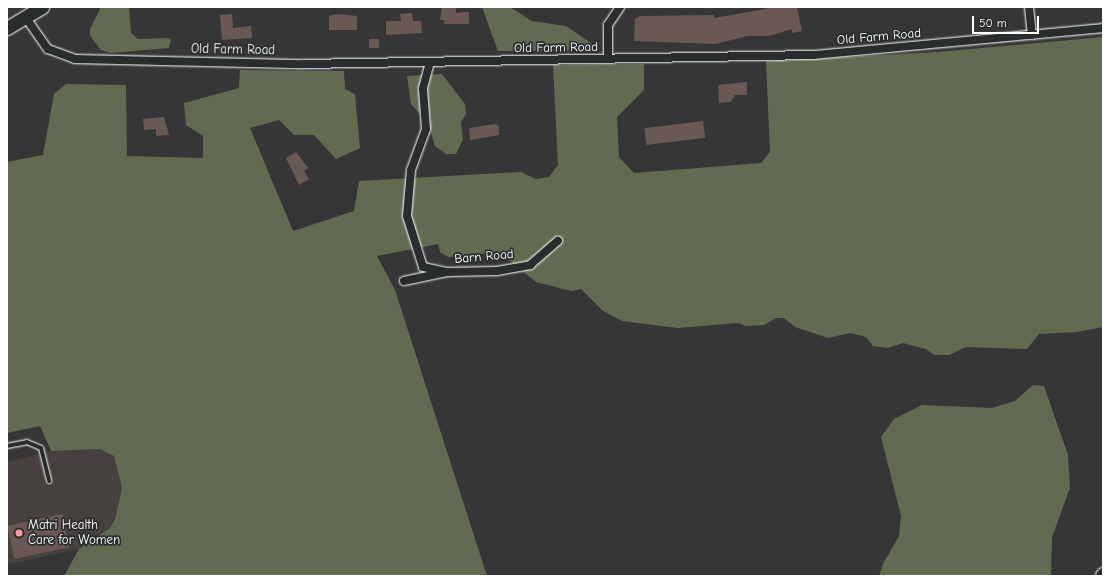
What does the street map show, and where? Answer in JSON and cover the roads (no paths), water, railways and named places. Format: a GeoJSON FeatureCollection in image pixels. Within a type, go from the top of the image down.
{"type":"FeatureCollection","features":[{"type":"Feature","properties":{"kind":"main road"},"geometry":{"type":"LineString","coordinates":[[7,28],[26,18],[42,7]]}},
{"type":"Feature","properties":{"kind":"street"},"geometry":{"type":"LineString","coordinates":[[608,59],[608,25],[620,7]]}},
{"type":"Feature","properties":{"kind":"street"},"geometry":{"type":"LineString","coordinates":[[1029,7],[1032,35]]}},
{"type":"Feature","properties":{"kind":"street","name":"Old Farm Road"},"geometry":{"type":"LineString","coordinates":[[26,18],[48,49],[75,58],[303,64],[814,55],[1103,28]]}},
{"type":"Feature","properties":{"kind":"street"},"geometry":{"type":"LineString","coordinates":[[430,62],[423,89],[426,128],[411,170],[408,216],[423,266],[447,272]]}},
{"type":"Feature","properties":{"kind":"street","name":"Barn Road"},"geometry":{"type":"LineString","coordinates":[[404,281],[447,272],[497,271],[530,264],[558,241]]}},
{"type":"Feature","properties":{"kind":"lane"},"geometry":{"type":"LineString","coordinates":[[7,446],[27,442],[41,448],[49,481]]}},
{"type":"Feature","properties":{"kind":"place","name":"Matri Health Care for Women"},"geometry":{"type":"Point","coordinates":[19,533]}}]}
